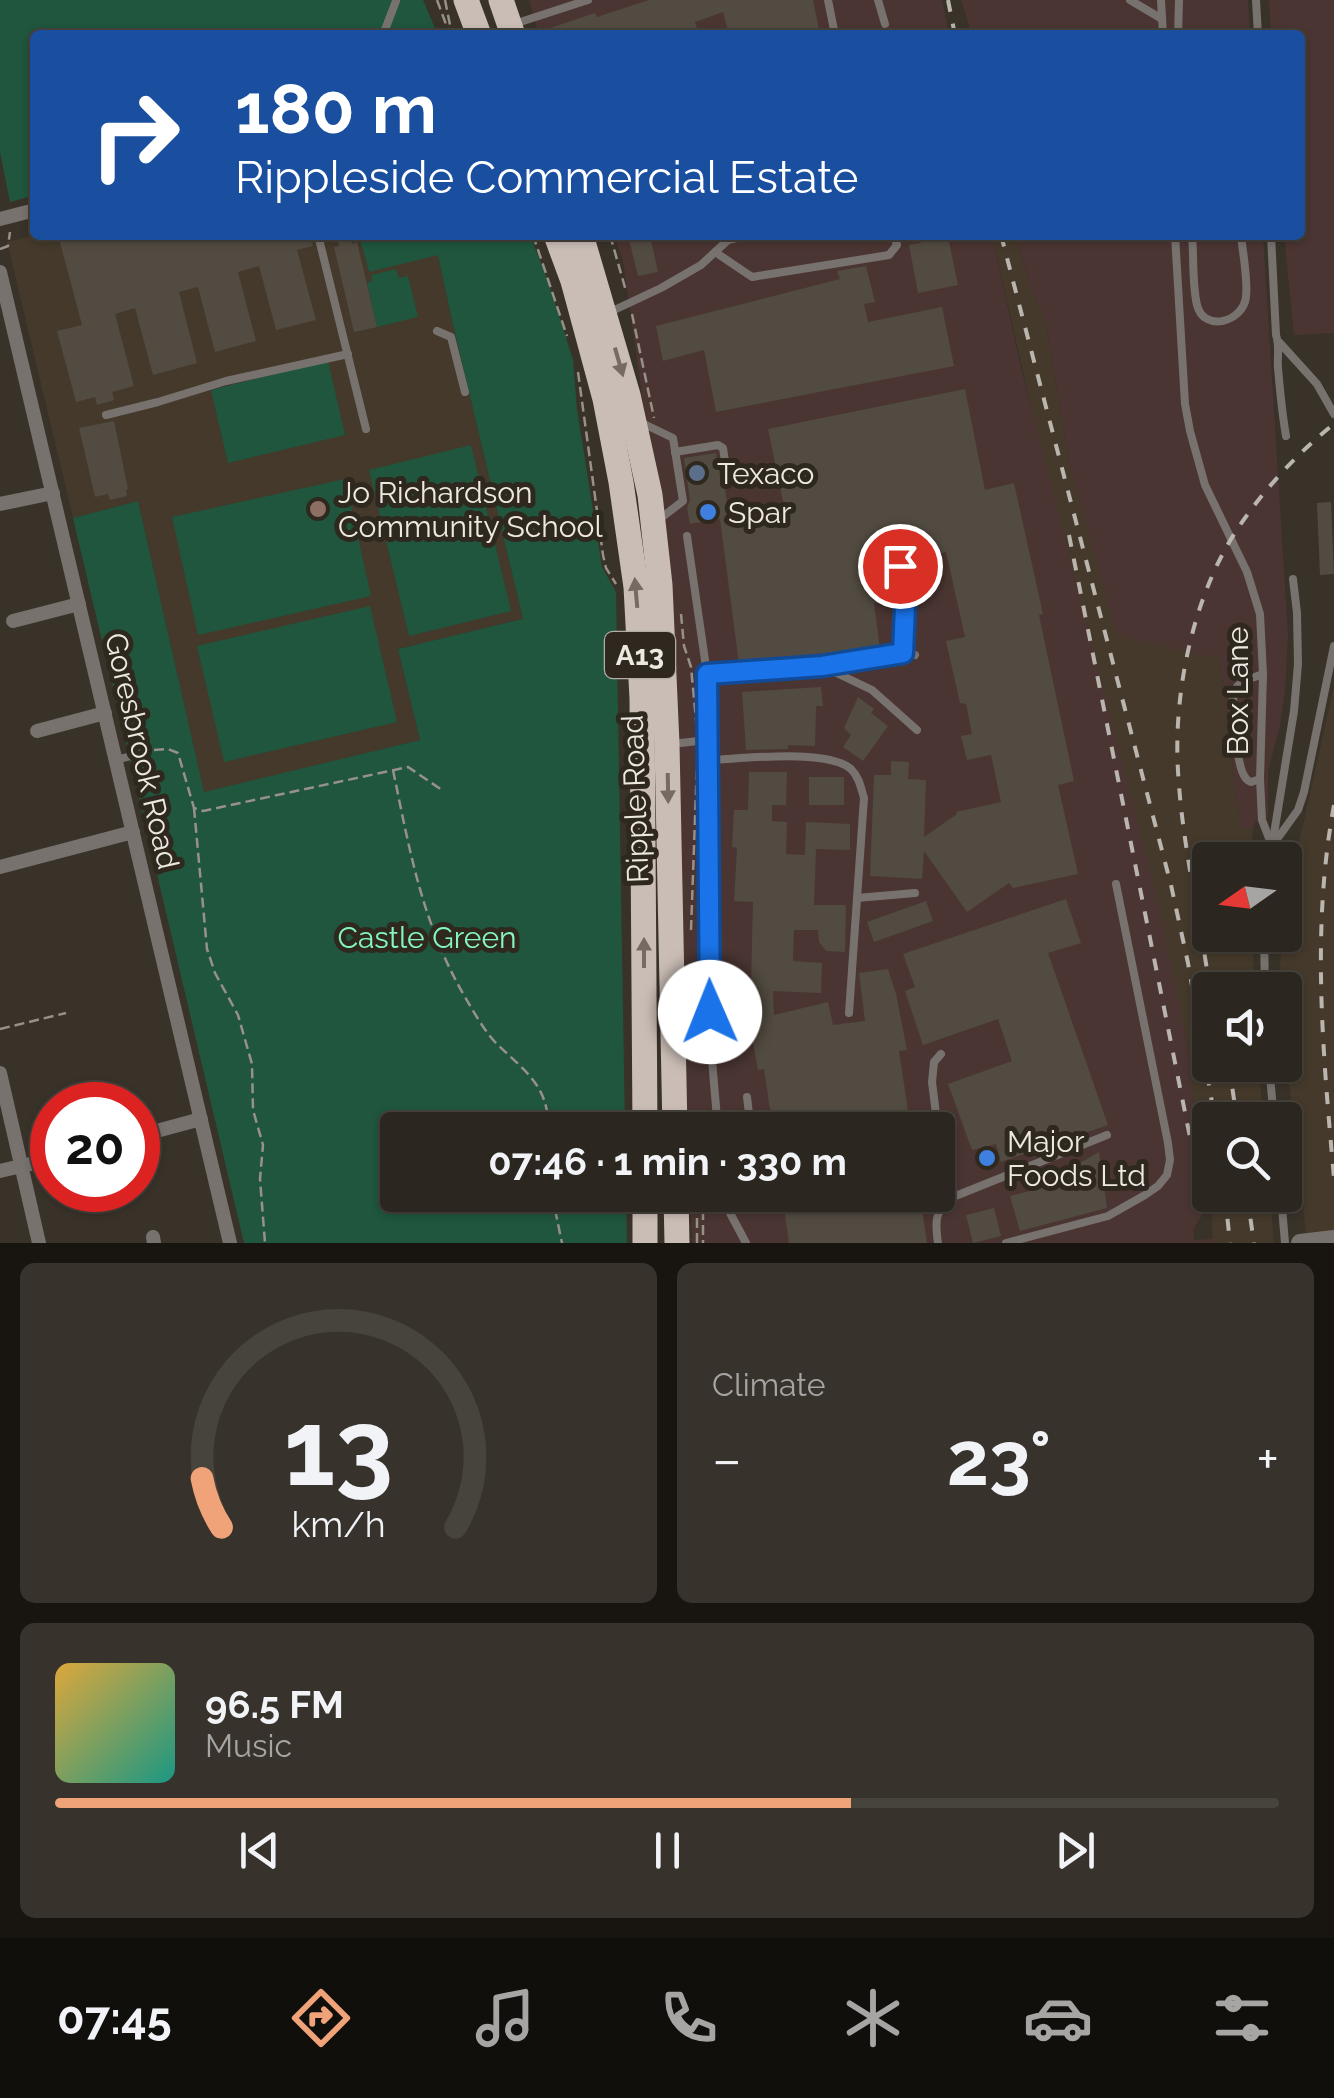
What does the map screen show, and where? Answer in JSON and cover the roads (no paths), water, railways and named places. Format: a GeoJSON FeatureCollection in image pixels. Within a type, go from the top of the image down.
{"type":"FeatureCollection","features":[{"type":"Feature","properties":{"kind":"highway"},"geometry":{"type":"LineString","coordinates":[[501,0],[511,30]]}},
{"type":"Feature","properties":{"kind":"highway","name":"Ripple Road"},"geometry":{"type":"LineString","coordinates":[[558,240],[573,280],[605,399],[622,482],[636,587],[642,698],[645,1112]]}},
{"type":"Feature","properties":{"kind":"highway","name":"Ripple Road"},"geometry":{"type":"LineString","coordinates":[[583,240],[633,418],[650,495],[660,584],[675,1112]]}},
{"type":"Feature","properties":{"kind":"highway"},"geometry":{"type":"LineString","coordinates":[[645,1212],[646,1243]]}},
{"type":"Feature","properties":{"kind":"highway"},"geometry":{"type":"LineString","coordinates":[[676,1212],[677,1243]]}},
{"type":"Feature","properties":{"kind":"street"},"geometry":{"type":"LineString","coordinates":[[0,218],[30,211]]}},
{"type":"Feature","properties":{"kind":"street","name":"Goresbrook Road"},"geometry":{"type":"LineString","coordinates":[[0,272],[230,1243]]}},
{"type":"Feature","properties":{"kind":"street"},"geometry":{"type":"LineString","coordinates":[[0,504],[52,492]]}},
{"type":"Feature","properties":{"kind":"street"},"geometry":{"type":"LineString","coordinates":[[13,621],[79,604]]}},
{"type":"Feature","properties":{"kind":"street"},"geometry":{"type":"LineString","coordinates":[[37,730],[105,713]]}},
{"type":"Feature","properties":{"kind":"street"},"geometry":{"type":"LineString","coordinates":[[0,867],[133,832]]}},
{"type":"Feature","properties":{"kind":"street"},"geometry":{"type":"LineString","coordinates":[[0,1074],[39,1243]]}},
{"type":"Feature","properties":{"kind":"street"},"geometry":{"type":"LineString","coordinates":[[160,1130],[201,1119]]}},
{"type":"Feature","properties":{"kind":"street"},"geometry":{"type":"LineString","coordinates":[[0,1171],[30,1163]]}},
{"type":"Feature","properties":{"kind":"street"},"geometry":{"type":"LineString","coordinates":[[1300,1243],[1334,1239]]}},
{"type":"Feature","properties":{"kind":"lane"},"geometry":{"type":"LineString","coordinates":[[511,30],[588,0]]}},
{"type":"Feature","properties":{"kind":"lane"},"geometry":{"type":"LineString","coordinates":[[828,0],[834,30]]}},
{"type":"Feature","properties":{"kind":"lane"},"geometry":{"type":"LineString","coordinates":[[878,0],[885,24]]}},
{"type":"Feature","properties":{"kind":"lane"},"geometry":{"type":"LineString","coordinates":[[1130,0],[1162,19]]}},
{"type":"Feature","properties":{"kind":"lane"},"geometry":{"type":"LineString","coordinates":[[1161,0],[1163,30]]}},
{"type":"Feature","properties":{"kind":"lane"},"geometry":{"type":"LineString","coordinates":[[1178,30],[1179,0]]}},
{"type":"Feature","properties":{"kind":"lane"},"geometry":{"type":"LineString","coordinates":[[1256,0],[1258,30]]}},
{"type":"Feature","properties":{"kind":"lane"},"geometry":{"type":"LineString","coordinates":[[385,30],[396,1]]}},
{"type":"Feature","properties":{"kind":"lane"},"geometry":{"type":"LineString","coordinates":[[319,240],[366,429]]}},
{"type":"Feature","properties":{"kind":"lane"},"geometry":{"type":"LineString","coordinates":[[606,314],[701,265],[728,240]]}},
{"type":"Feature","properties":{"kind":"lane"},"geometry":{"type":"LineString","coordinates":[[715,252],[752,277],[888,255],[897,245],[896,240]]}},
{"type":"Feature","properties":{"kind":"lane","name":"Box Lane"},"geometry":{"type":"LineString","coordinates":[[1175,240],[1190,431],[1205,486],[1254,592],[1260,614],[1260,780],[1262,820],[1270,842]]}},
{"type":"Feature","properties":{"kind":"lane"},"geometry":{"type":"LineString","coordinates":[[1192,240],[1197,308],[1212,322],[1232,318],[1242,309],[1246,298],[1241,240]]}},
{"type":"Feature","properties":{"kind":"lane"},"geometry":{"type":"LineString","coordinates":[[1270,240],[1276,335],[1316,384],[1334,414]]}},
{"type":"Feature","properties":{"kind":"lane"},"geometry":{"type":"LineString","coordinates":[[437,331],[451,337],[465,392]]}},
{"type":"Feature","properties":{"kind":"lane"},"geometry":{"type":"LineString","coordinates":[[1279,342],[1280,401],[1286,436]]}},
{"type":"Feature","properties":{"kind":"lane"},"geometry":{"type":"LineString","coordinates":[[106,415],[226,380],[348,354]]}},
{"type":"Feature","properties":{"kind":"lane"},"geometry":{"type":"LineString","coordinates":[[633,418],[672,438],[675,452],[683,501],[653,524]]}},
{"type":"Feature","properties":{"kind":"lane"},"geometry":{"type":"LineString","coordinates":[[675,452],[718,444],[723,448],[727,474],[732,478],[757,472]]}},
{"type":"Feature","properties":{"kind":"lane"},"geometry":{"type":"LineString","coordinates":[[687,536],[707,674],[702,741],[708,760],[711,1048],[716,1112]]}},
{"type":"Feature","properties":{"kind":"lane"},"geometry":{"type":"LineString","coordinates":[[900,566],[905,606],[903,653]]}},
{"type":"Feature","properties":{"kind":"lane"},"geometry":{"type":"LineString","coordinates":[[1273,842],[1298,664],[1293,579]]}},
{"type":"Feature","properties":{"kind":"lane"},"geometry":{"type":"LineString","coordinates":[[1275,842],[1298,810],[1304,792],[1334,646]]}},
{"type":"Feature","properties":{"kind":"lane"},"geometry":{"type":"LineString","coordinates":[[707,674],[822,666],[910,652],[915,655]]}},
{"type":"Feature","properties":{"kind":"lane"},"geometry":{"type":"LineString","coordinates":[[822,666],[872,690],[917,730]]}},
{"type":"Feature","properties":{"kind":"lane"},"geometry":{"type":"LineString","coordinates":[[1260,780],[1251,782],[1243,774],[1233,694],[1244,681],[1263,674]]}},
{"type":"Feature","properties":{"kind":"lane"},"geometry":{"type":"LineString","coordinates":[[667,744],[702,741]]}},
{"type":"Feature","properties":{"kind":"lane"},"geometry":{"type":"LineString","coordinates":[[116,760],[142,753]]}},
{"type":"Feature","properties":{"kind":"lane"},"geometry":{"type":"LineString","coordinates":[[708,760],[816,756],[851,770],[860,782],[864,798],[849,1013]]}},
{"type":"Feature","properties":{"kind":"lane"},"geometry":{"type":"LineString","coordinates":[[1006,1243],[1108,1216],[1145,1195],[1167,1176],[1168,1143],[1116,884]]}},
{"type":"Feature","properties":{"kind":"lane"},"geometry":{"type":"LineString","coordinates":[[857,898],[915,893]]}},
{"type":"Feature","properties":{"kind":"lane"},"geometry":{"type":"LineString","coordinates":[[936,1112],[932,1082],[934,1062],[941,1054]]}},
{"type":"Feature","properties":{"kind":"lane"},"geometry":{"type":"LineString","coordinates":[[746,1097],[749,1112]]}},
{"type":"Feature","properties":{"kind":"lane"},"geometry":{"type":"LineString","coordinates":[[955,1197],[1107,1134]]}},
{"type":"Feature","properties":{"kind":"lane"},"geometry":{"type":"LineString","coordinates":[[730,1212],[746,1243]]}},
{"type":"Feature","properties":{"kind":"lane"},"geometry":{"type":"LineString","coordinates":[[938,1243],[935,1221],[941,1212]]}},
{"type":"Feature","properties":{"kind":"lane"},"geometry":{"type":"LineString","coordinates":[[1282,1212],[1285,1243]]}},
{"type":"Feature","properties":{"kind":"railway"},"geometry":{"type":"LineString","coordinates":[[948,0],[954,30]]}},
{"type":"Feature","properties":{"kind":"railway"},"geometry":{"type":"LineString","coordinates":[[1002,240],[1171,885],[1212,1102]]}},
{"type":"Feature","properties":{"kind":"railway"},"geometry":{"type":"LineString","coordinates":[[1207,972],[1178,771],[1179,706],[1191,639],[1213,575],[1245,518],[1286,468],[1334,424]]}},
{"type":"Feature","properties":{"kind":"railway"},"geometry":{"type":"LineString","coordinates":[[1069,535],[1192,1147]]}},
{"type":"Feature","properties":{"kind":"railway"},"geometry":{"type":"LineString","coordinates":[[1334,805],[1321,944],[1323,1038],[1334,1178]]}},
{"type":"Feature","properties":{"kind":"railway"},"geometry":{"type":"LineString","coordinates":[[1231,1082],[1234,1102]]}},
{"type":"Feature","properties":{"kind":"railway"},"geometry":{"type":"LineString","coordinates":[[1227,1212],[1230,1243]]}},
{"type":"Feature","properties":{"kind":"railway"},"geometry":{"type":"LineString","coordinates":[[1249,1212],[1254,1243]]}},
{"type":"Feature","properties":{"kind":"place","name":"Texaco"},"geometry":{"type":"Point","coordinates":[697,473]}},
{"type":"Feature","properties":{"kind":"place","name":"Jo Richardson Community School"},"geometry":{"type":"Point","coordinates":[318,509]}},
{"type":"Feature","properties":{"kind":"place","name":"Spar"},"geometry":{"type":"Point","coordinates":[708,512]}},
{"type":"Feature","properties":{"kind":"place","name":"Major Foods Ltd"},"geometry":{"type":"Point","coordinates":[987,1158]}},
{"type":"Feature","properties":{"kind":"park label","name":"Castle Green"},"geometry":{"type":"Point","coordinates":[427,937]}}]}
